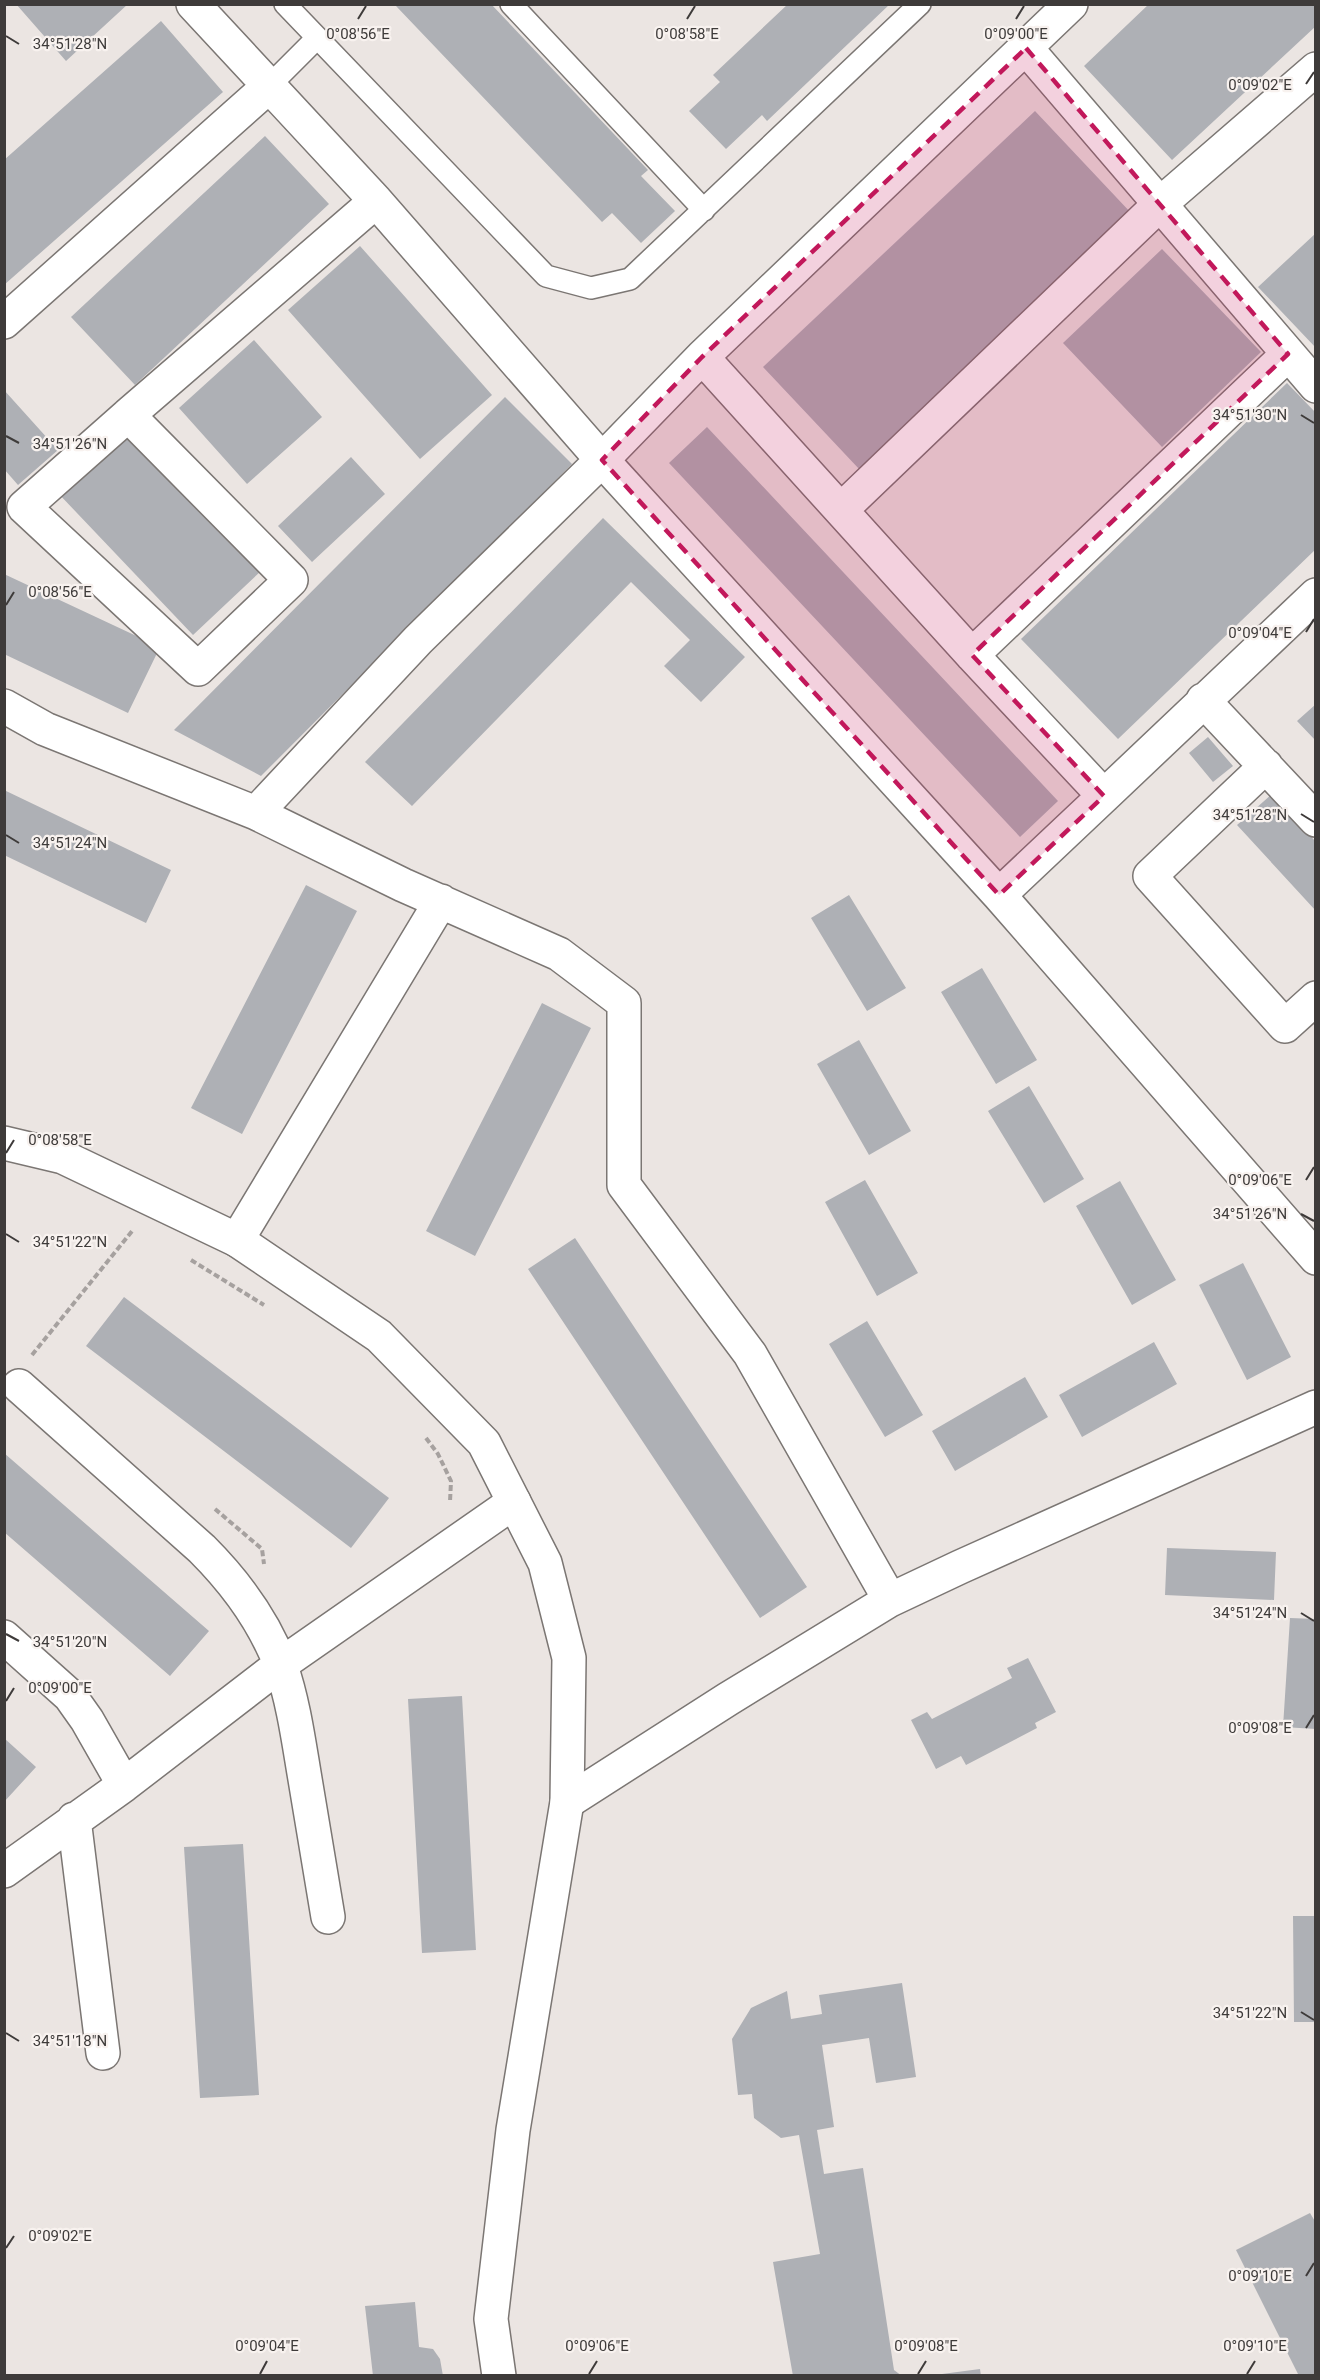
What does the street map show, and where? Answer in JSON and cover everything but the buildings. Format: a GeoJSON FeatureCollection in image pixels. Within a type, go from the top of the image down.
{"type":"FeatureCollection","features":[{"type":"Feature","properties":{"kind":"street"},"geometry":{"type":"LineString","coordinates":[[193,4],[376,201],[602,460],[999,895],[1316,1258]]}},
{"type":"Feature","properties":{"kind":"street"},"geometry":{"type":"LineString","coordinates":[[256,813],[418,640],[602,460],[702,357],[1071,4]]}},
{"type":"Feature","properties":{"kind":"street"},"geometry":{"type":"LineString","coordinates":[[1026,48],[1316,386]]}},
{"type":"Feature","properties":{"kind":"street"},"geometry":{"type":"LineString","coordinates":[[841,510],[1160,204],[1311,80]]}},
{"type":"Feature","properties":{"kind":"street"},"geometry":{"type":"LineString","coordinates":[[4,322],[268,87]]}},
{"type":"Feature","properties":{"kind":"street"},"geometry":{"type":"LineString","coordinates":[[128,415],[291,580],[198,669],[24,507],[128,415],[376,201]]}},
{"type":"Feature","properties":{"kind":"street"},"geometry":{"type":"LineString","coordinates":[[972,655],[1288,354]]}},
{"type":"Feature","properties":{"kind":"street"},"geometry":{"type":"LineString","coordinates":[[702,357],[972,655],[1104,796]]}},
{"type":"Feature","properties":{"kind":"street"},"geometry":{"type":"LineString","coordinates":[[999,895],[1316,594]]}},
{"type":"Feature","properties":{"kind":"street"},"geometry":{"type":"LineString","coordinates":[[1203,700],[1316,820]]}},
{"type":"Feature","properties":{"kind":"street"},"geometry":{"type":"LineString","coordinates":[[4,706],[45,729],[256,813],[403,885],[559,954],[624,1003],[624,1185],[750,1354],[890,1600]]}},
{"type":"Feature","properties":{"kind":"street"},"geometry":{"type":"LineString","coordinates":[[1266,766],[1150,876],[1284,1026],[1316,998]]}},
{"type":"Feature","properties":{"kind":"street"},"geometry":{"type":"LineString","coordinates":[[237,1240],[441,901]]}},
{"type":"Feature","properties":{"kind":"street"},"geometry":{"type":"LineString","coordinates":[[4,1143],[63,1157],[237,1240],[379,1336],[484,1443],[545,1563],[569,1658],[567,1802],[509,2165],[491,2319],[499,2376]]}},
{"type":"Feature","properties":{"kind":"street"},"geometry":{"type":"LineString","coordinates":[[20,1386],[202,1549],[225,1572],[264,1630],[280,1665],[292,1701],[328,1917]]}},
{"type":"Feature","properties":{"kind":"street"},"geometry":{"type":"LineString","coordinates":[[567,1802],[890,1600],[1316,1407]]}},
{"type":"Feature","properties":{"kind":"street"},"geometry":{"type":"LineString","coordinates":[[4,1871],[124,1785],[280,1665],[514,1502]]}},
{"type":"Feature","properties":{"kind":"street"},"geometry":{"type":"LineString","coordinates":[[4,1637],[70,1696],[87,1720],[124,1785]]}},
{"type":"Feature","properties":{"kind":"street"},"geometry":{"type":"LineString","coordinates":[[74,1819],[103,2053]]}},
{"type":"Feature","properties":{"kind":"lane"},"geometry":{"type":"LineString","coordinates":[[285,4],[546,276],[591,288],[630,279],[920,4]]}},
{"type":"Feature","properties":{"kind":"lane"},"geometry":{"type":"LineString","coordinates":[[512,4],[704,210]]}},
{"type":"Feature","properties":{"kind":"lane"},"geometry":{"type":"LineString","coordinates":[[268,87],[317,38]]}},
{"type":"Feature","properties":{"kind":"path"},"geometry":{"type":"LineString","coordinates":[[20,1386],[32,1355],[135,1227]]}},
{"type":"Feature","properties":{"kind":"path"},"geometry":{"type":"LineString","coordinates":[[186,1257],[267,1306]]}},
{"type":"Feature","properties":{"kind":"path"},"geometry":{"type":"LineString","coordinates":[[32,1355],[41,1363]]}},
{"type":"Feature","properties":{"kind":"path"},"geometry":{"type":"LineString","coordinates":[[422,1434],[438,1454],[451,1481],[450,1504]]}},
{"type":"Feature","properties":{"kind":"path"},"geometry":{"type":"LineString","coordinates":[[209,1504],[262,1549],[264,1567]]}},
{"type":"Feature","properties":{"kind":"highlighted area"},"geometry":{"type":"Polygon","coordinates":[[[1026,48],[1288,354],[972,655],[1104,796],[999,895],[602,460],[702,357],[1026,48]]]}}]}
